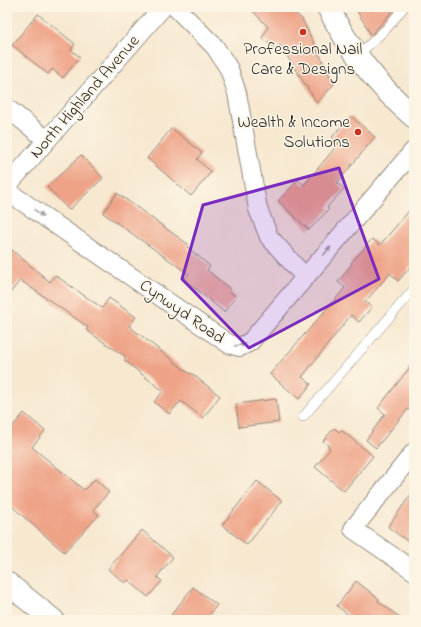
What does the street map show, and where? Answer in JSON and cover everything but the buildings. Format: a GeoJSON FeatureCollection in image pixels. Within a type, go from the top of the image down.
{"type":"FeatureCollection","features":[{"type":"Feature","properties":{"kind":"street","name":"North Highland Avenue"},"geometry":{"type":"LineString","coordinates":[[7,186],[163,7]]}},
{"type":"Feature","properties":{"kind":"street"},"geometry":{"type":"LineString","coordinates":[[175,7],[215,47],[229,69],[237,93],[258,209],[269,237],[305,277]]}},
{"type":"Feature","properties":{"kind":"street"},"geometry":{"type":"LineString","coordinates":[[328,7],[357,56],[375,80],[414,117]]}},
{"type":"Feature","properties":{"kind":"street"},"geometry":{"type":"LineString","coordinates":[[7,108],[47,140]]}},
{"type":"Feature","properties":{"kind":"street","name":"Cynwyd Road"},"geometry":{"type":"LineString","coordinates":[[7,191],[234,346],[240,347],[250,342],[414,150]]}},
{"type":"Feature","properties":{"kind":"street"},"geometry":{"type":"LineString","coordinates":[[414,452],[353,529],[414,571]]}},
{"type":"Feature","properties":{"kind":"street"},"geometry":{"type":"LineString","coordinates":[[7,583],[53,620]]}},
{"type":"Feature","properties":{"kind":"lane"},"geometry":{"type":"LineString","coordinates":[[357,56],[388,28],[404,7]]}},
{"type":"Feature","properties":{"kind":"lane"},"geometry":{"type":"LineString","coordinates":[[303,417],[414,289]]}},
{"type":"Feature","properties":{"kind":"highlighted area"},"geometry":{"type":"Polygon","coordinates":[[[339,168],[379,279],[249,348],[182,279],[203,205],[339,168]]]}},
{"type":"Feature","properties":{"kind":"place","name":"Professional Nail Care & Designs"},"geometry":{"type":"Point","coordinates":[303,32]}},
{"type":"Feature","properties":{"kind":"place","name":"Wealth & Income Solutions"},"geometry":{"type":"Point","coordinates":[358,132]}}]}
